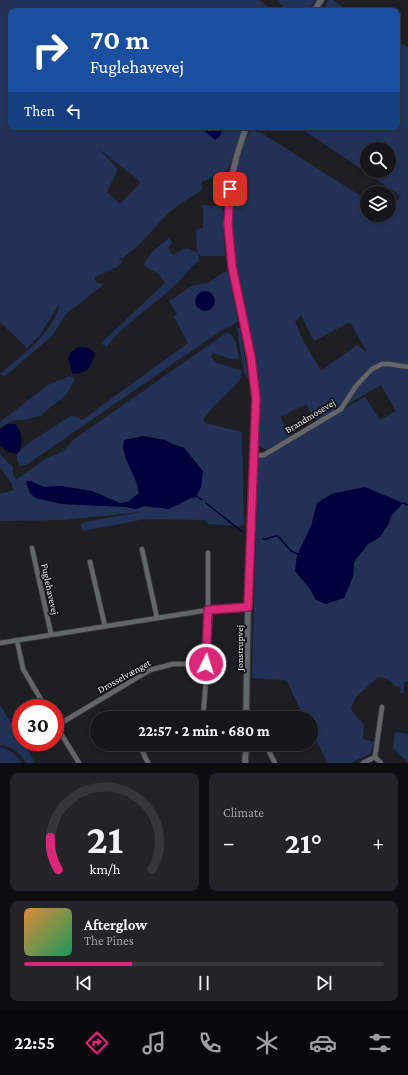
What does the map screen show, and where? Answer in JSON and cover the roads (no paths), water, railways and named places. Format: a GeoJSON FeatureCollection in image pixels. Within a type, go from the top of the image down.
{"type":"FeatureCollection","features":[{"type":"Feature","properties":{"kind":"street","name":"Jonstrupvej"},"geometry":{"type":"LineString","coordinates":[[245,130],[232,176],[228,224],[232,266],[254,373],[256,398],[248,607],[246,711]]}},
{"type":"Feature","properties":{"kind":"street","name":"Brandmosevej"},"geometry":{"type":"LineString","coordinates":[[254,456],[264,455],[341,409],[356,386],[372,369],[382,364],[408,367]]}},
{"type":"Feature","properties":{"kind":"street","name":"Fuglehavevej"},"geometry":{"type":"LineString","coordinates":[[32,548],[51,634]]}},
{"type":"Feature","properties":{"kind":"street"},"geometry":{"type":"LineString","coordinates":[[142,549],[157,618]]}},
{"type":"Feature","properties":{"kind":"street"},"geometry":{"type":"LineString","coordinates":[[203,711],[208,610],[208,554]]}},
{"type":"Feature","properties":{"kind":"street"},"geometry":{"type":"LineString","coordinates":[[90,562],[105,626]]}},
{"type":"Feature","properties":{"kind":"street"},"geometry":{"type":"LineString","coordinates":[[0,643],[208,610],[248,607]]}},
{"type":"Feature","properties":{"kind":"street"},"geometry":{"type":"LineString","coordinates":[[17,640],[23,669],[41,699]]}},
{"type":"Feature","properties":{"kind":"street","name":"Drosselvænget"},"geometry":{"type":"LineString","coordinates":[[64,720],[150,670],[173,664],[206,664]]}},
{"type":"Feature","properties":{"kind":"street"},"geometry":{"type":"LineString","coordinates":[[380,763],[375,757],[382,707]]}},
{"type":"Feature","properties":{"kind":"street"},"geometry":{"type":"LineString","coordinates":[[64,739],[78,763]]}},
{"type":"Feature","properties":{"kind":"street"},"geometry":{"type":"LineString","coordinates":[[142,751],[148,763]]}},
{"type":"Feature","properties":{"kind":"street"},"geometry":{"type":"LineString","coordinates":[[245,763],[246,751]]}},
{"type":"Feature","properties":{"kind":"street"},"geometry":{"type":"LineString","coordinates":[[269,751],[275,763]]}},
{"type":"Feature","properties":{"kind":"street"},"geometry":{"type":"LineString","coordinates":[[363,763],[375,757]]}},
{"type":"Feature","properties":{"kind":"waterway"},"geometry":{"type":"LineString","coordinates":[[198,497],[202,500]]}},
{"type":"Feature","properties":{"kind":"waterway"},"geometry":{"type":"LineString","coordinates":[[206,503],[241,531]]}},
{"type":"Feature","properties":{"kind":"waterway"},"geometry":{"type":"LineString","coordinates":[[403,503],[408,505]]}},
{"type":"Feature","properties":{"kind":"waterway"},"geometry":{"type":"LineString","coordinates":[[263,539],[278,536],[291,551],[298,554]]}}]}
